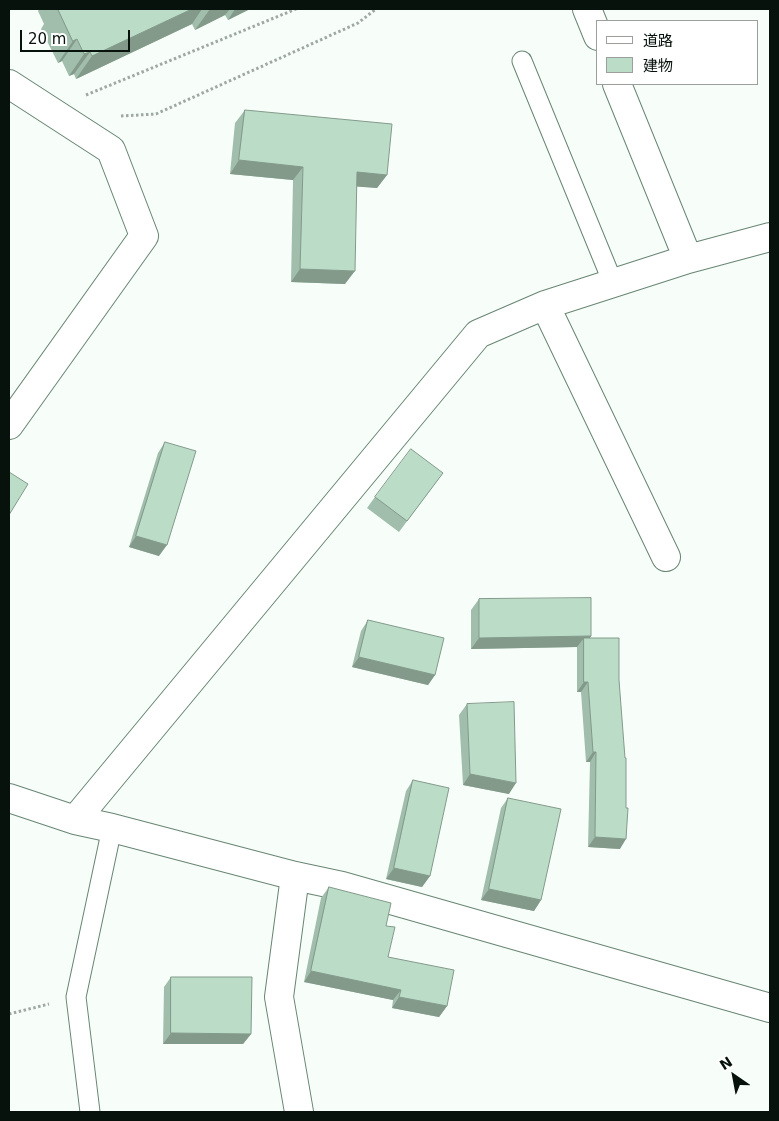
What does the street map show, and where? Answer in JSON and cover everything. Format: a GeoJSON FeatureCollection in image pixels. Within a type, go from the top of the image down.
{"type":"FeatureCollection","features":[{"type":"Feature","properties":{"kind":"street"},"geometry":{"type":"LineString","coordinates":[[587,9],[596,31]]}},
{"type":"Feature","properties":{"kind":"street"},"geometry":{"type":"LineString","coordinates":[[9,84],[111,150],[144,236],[9,425]]}},
{"type":"Feature","properties":{"kind":"street"},"geometry":{"type":"LineString","coordinates":[[618,85],[688,259]]}},
{"type":"Feature","properties":{"kind":"street"},"geometry":{"type":"LineString","coordinates":[[75,820],[478,334],[545,306],[613,283],[688,259],[770,237]]}},
{"type":"Feature","properties":{"kind":"street"},"geometry":{"type":"LineString","coordinates":[[545,306],[666,557]]}},
{"type":"Feature","properties":{"kind":"street"},"geometry":{"type":"LineString","coordinates":[[9,798],[75,820],[295,876],[342,886],[770,1008]]}},
{"type":"Feature","properties":{"kind":"street"},"geometry":{"type":"LineString","coordinates":[[295,876],[279,998],[299,1112]]}},
{"type":"Feature","properties":{"kind":"lane"},"geometry":{"type":"LineString","coordinates":[[522,61],[613,283]]}},
{"type":"Feature","properties":{"kind":"lane"},"geometry":{"type":"LineString","coordinates":[[90,1112],[76,997],[112,828]]}},
{"type":"Feature","properties":{"kind":"path"},"geometry":{"type":"LineString","coordinates":[[88,102],[81,97],[296,9]]}},
{"type":"Feature","properties":{"kind":"path"},"geometry":{"type":"LineString","coordinates":[[119,116],[156,114],[358,23],[376,9]]}},
{"type":"Feature","properties":{"kind":"path"},"geometry":{"type":"LineString","coordinates":[[9,1014],[76,997]]}},
{"type":"Feature","properties":{"kind":"building"},"geometry":{"type":"Polygon","coordinates":[[[58,9],[192,9],[92,56],[90,52],[84,54],[77,39],[73,41],[58,9]]]}},
{"type":"Feature","properties":{"kind":"building"},"geometry":{"type":"Polygon","coordinates":[[[245,110],[392,124],[387,175],[357,172],[355,271],[300,269],[303,167],[239,160],[245,110]]]}},
{"type":"Feature","properties":{"kind":"building"},"geometry":{"type":"Polygon","coordinates":[[[165,442],[196,451],[167,545],[136,536],[165,442]]]}},
{"type":"Feature","properties":{"kind":"building"},"geometry":{"type":"Polygon","coordinates":[[[411,449],[443,473],[407,521],[375,497],[411,449]]]}},
{"type":"Feature","properties":{"kind":"building"},"geometry":{"type":"Polygon","coordinates":[[[9,472],[28,484],[9,515],[9,472]]]}},
{"type":"Feature","properties":{"kind":"building"},"geometry":{"type":"Polygon","coordinates":[[[591,598],[591,636],[479,638],[479,599],[591,598]]]}},
{"type":"Feature","properties":{"kind":"building"},"geometry":{"type":"Polygon","coordinates":[[[368,620],[444,638],[435,675],[359,657],[368,620]]]}},
{"type":"Feature","properties":{"kind":"building"},"geometry":{"type":"Polygon","coordinates":[[[584,638],[619,638],[619,680],[626,758],[626,808],[628,808],[626,839],[595,837],[596,752],[593,752],[588,682],[584,682],[584,638]]]}},
{"type":"Feature","properties":{"kind":"building"},"geometry":{"type":"Polygon","coordinates":[[[514,702],[516,783],[470,774],[467,704],[514,702]]]}},
{"type":"Feature","properties":{"kind":"building"},"geometry":{"type":"Polygon","coordinates":[[[413,780],[449,788],[430,876],[394,868],[413,780]]]}},
{"type":"Feature","properties":{"kind":"building"},"geometry":{"type":"Polygon","coordinates":[[[508,798],[561,809],[541,900],[489,889],[508,798]]]}},
{"type":"Feature","properties":{"kind":"building"},"geometry":{"type":"Polygon","coordinates":[[[329,887],[391,903],[386,926],[395,927],[388,957],[454,970],[447,1006],[399,997],[401,990],[311,971],[329,887]]]}},
{"type":"Feature","properties":{"kind":"building"},"geometry":{"type":"Polygon","coordinates":[[[171,977],[252,977],[251,1034],[171,1033],[171,977]]]}}]}
